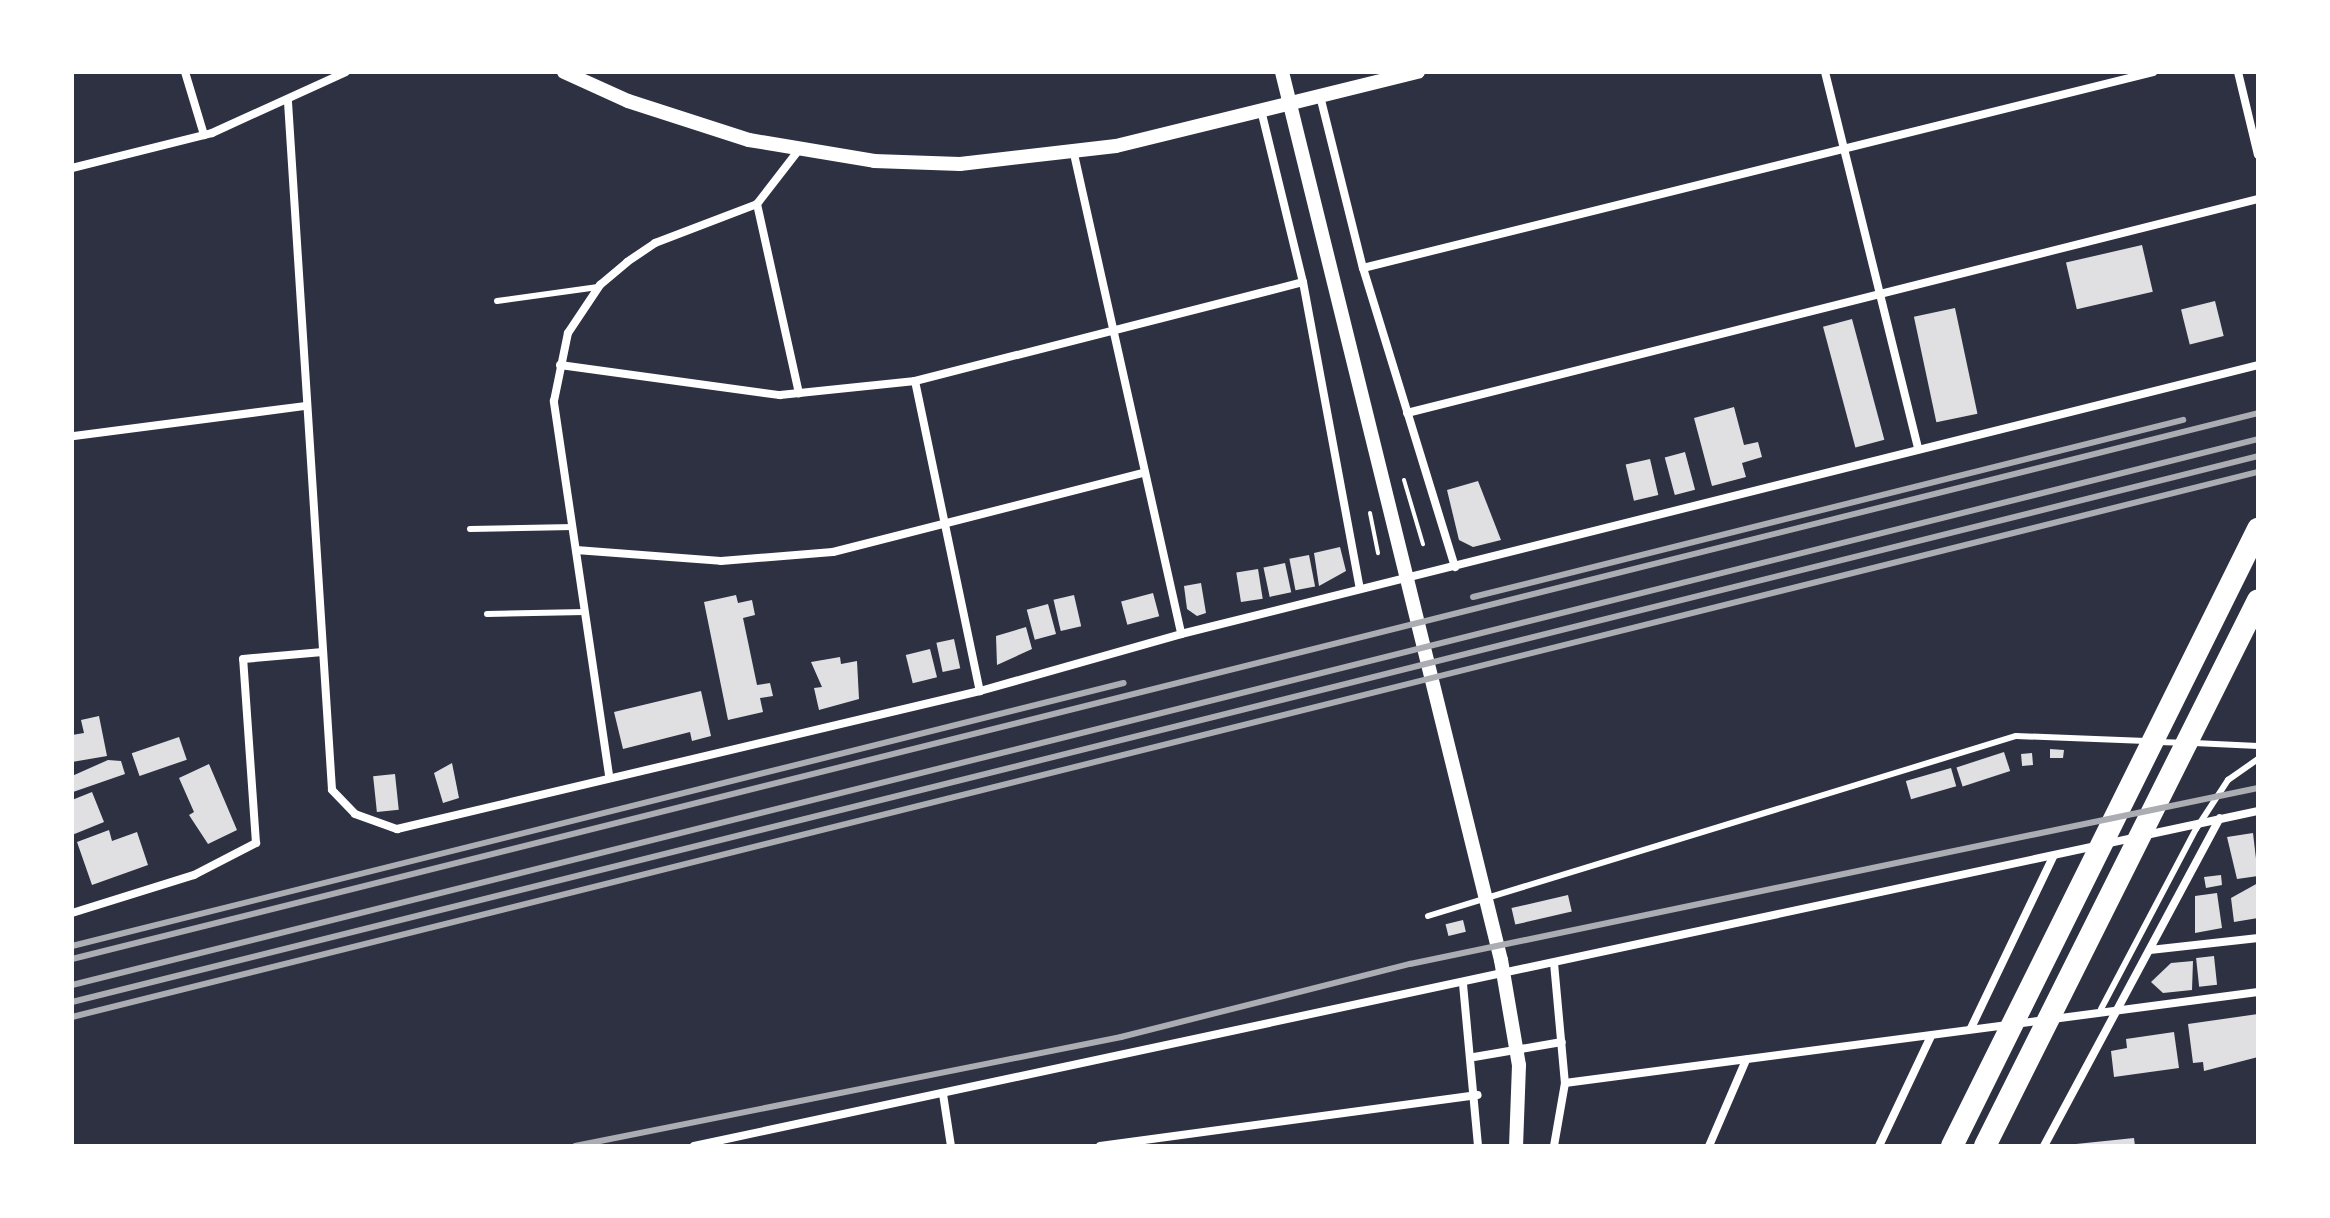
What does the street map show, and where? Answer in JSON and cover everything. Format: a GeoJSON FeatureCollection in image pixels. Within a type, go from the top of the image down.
{"type":"FeatureCollection","features":[{"type":"Feature","properties":{"kind":"highway"},"geometry":{"type":"LineString","coordinates":[[1952,1146],[2258,529]]}},
{"type":"Feature","properties":{"kind":"highway"},"geometry":{"type":"LineString","coordinates":[[1985,1146],[2258,600]]}},
{"type":"Feature","properties":{"kind":"street"},"geometry":{"type":"LineString","coordinates":[[185,72],[204,135]]}},
{"type":"Feature","properties":{"kind":"street"},"geometry":{"type":"LineString","coordinates":[[72,168],[204,135],[288,102],[346,72]]}},
{"type":"Feature","properties":{"kind":"street"},"geometry":{"type":"LineString","coordinates":[[564,72],[666,115],[798,151],[960,164],[1074,154],[1418,72]]}},
{"type":"Feature","properties":{"kind":"street"},"geometry":{"type":"LineString","coordinates":[[1282,72],[1501,960],[1519,1065],[1516,1146]]}},
{"type":"Feature","properties":{"kind":"street"},"geometry":{"type":"LineString","coordinates":[[1825,72],[1918,447]]}},
{"type":"Feature","properties":{"kind":"street"},"geometry":{"type":"LineString","coordinates":[[1363,268],[2153,72]]}},
{"type":"Feature","properties":{"kind":"street"},"geometry":{"type":"LineString","coordinates":[[2238,72],[2258,155]]}},
{"type":"Feature","properties":{"kind":"street"},"geometry":{"type":"LineString","coordinates":[[1320,96],[1363,268],[1455,567]]}},
{"type":"Feature","properties":{"kind":"street"},"geometry":{"type":"LineString","coordinates":[[288,102],[304,406],[332,790],[375,825],[397,829],[609,775],[980,691],[1181,634],[1455,567],[1918,447],[2258,365]]}},
{"type":"Feature","properties":{"kind":"street"},"geometry":{"type":"LineString","coordinates":[[1261,110],[1303,282],[1360,589]]}},
{"type":"Feature","properties":{"kind":"street"},"geometry":{"type":"LineString","coordinates":[[609,775],[554,401],[568,333],[598,287],[655,243],[757,204],[798,151]]}},
{"type":"Feature","properties":{"kind":"street"},"geometry":{"type":"LineString","coordinates":[[1074,154],[1181,634]]}},
{"type":"Feature","properties":{"kind":"street"},"geometry":{"type":"LineString","coordinates":[[1407,413],[2258,199]]}},
{"type":"Feature","properties":{"kind":"street"},"geometry":{"type":"LineString","coordinates":[[757,204],[799,393]]}},
{"type":"Feature","properties":{"kind":"street"},"geometry":{"type":"LineString","coordinates":[[560,365],[799,393],[915,381],[1303,282]]}},
{"type":"Feature","properties":{"kind":"street"},"geometry":{"type":"LineString","coordinates":[[915,381],[980,691]]}},
{"type":"Feature","properties":{"kind":"street"},"geometry":{"type":"LineString","coordinates":[[74,436],[304,406]]}},
{"type":"Feature","properties":{"kind":"street"},"geometry":{"type":"LineString","coordinates":[[576,550],[774,559],[945,523],[1144,473]]}},
{"type":"Feature","properties":{"kind":"street"},"geometry":{"type":"LineString","coordinates":[[72,913],[194,875],[256,843],[243,659],[323,652]]}},
{"type":"Feature","properties":{"kind":"street"},"geometry":{"type":"LineString","coordinates":[[694,1146],[1463,984],[2258,811]]}},
{"type":"Feature","properties":{"kind":"street"},"geometry":{"type":"LineString","coordinates":[[2044,1146],[2220,818]]}},
{"type":"Feature","properties":{"kind":"street"},"geometry":{"type":"LineString","coordinates":[[1971,1028],[2053,857]]}},
{"type":"Feature","properties":{"kind":"street"},"geometry":{"type":"LineString","coordinates":[[2150,950],[2258,938]]}},
{"type":"Feature","properties":{"kind":"street"},"geometry":{"type":"LineString","coordinates":[[1554,963],[1565,1083],[1554,1146]]}},
{"type":"Feature","properties":{"kind":"street"},"geometry":{"type":"LineString","coordinates":[[1463,984],[1478,1095],[1478,1146]]}},
{"type":"Feature","properties":{"kind":"street"},"geometry":{"type":"LineString","coordinates":[[1565,1083],[1931,1036],[2101,1009],[2258,992]]}},
{"type":"Feature","properties":{"kind":"street"},"geometry":{"type":"LineString","coordinates":[[1879,1146],[1931,1036]]}},
{"type":"Feature","properties":{"kind":"street"},"geometry":{"type":"LineString","coordinates":[[1474,1057],[1562,1042]]}},
{"type":"Feature","properties":{"kind":"street"},"geometry":{"type":"LineString","coordinates":[[1709,1146],[1746,1060]]}},
{"type":"Feature","properties":{"kind":"street"},"geometry":{"type":"LineString","coordinates":[[943,1094],[951,1146]]}},
{"type":"Feature","properties":{"kind":"street"},"geometry":{"type":"LineString","coordinates":[[1100,1146],[1478,1095]]}},
{"type":"Feature","properties":{"kind":"lane"},"geometry":{"type":"LineString","coordinates":[[497,301],[598,287]]}},
{"type":"Feature","properties":{"kind":"lane"},"geometry":{"type":"LineString","coordinates":[[470,529],[573,527]]}},
{"type":"Feature","properties":{"kind":"lane"},"geometry":{"type":"LineString","coordinates":[[487,614],[585,612]]}},
{"type":"Feature","properties":{"kind":"lane"},"geometry":{"type":"LineString","coordinates":[[1428,916],[2016,736],[2258,746]]}},
{"type":"Feature","properties":{"kind":"lane"},"geometry":{"type":"LineString","coordinates":[[2101,1009],[2228,780],[2258,759]]}},
{"type":"Feature","properties":{"kind":"path"},"geometry":{"type":"LineString","coordinates":[[1404,480],[1423,544]]}},
{"type":"Feature","properties":{"kind":"path"},"geometry":{"type":"LineString","coordinates":[[1367,500],[1378,553]]}},
{"type":"Feature","properties":{"kind":"building"},"geometry":{"type":"Polygon","coordinates":[[[2142,245],[2153,292],[2077,309],[2066,263],[2142,245]]]}},
{"type":"Feature","properties":{"kind":"building"},"geometry":{"type":"Polygon","coordinates":[[[2215,301],[2224,336],[2190,344],[2181,309],[2215,301]]]}},
{"type":"Feature","properties":{"kind":"building"},"geometry":{"type":"Polygon","coordinates":[[[1955,308],[1977,414],[1936,422],[1914,317],[1955,308]]]}},
{"type":"Feature","properties":{"kind":"building"},"geometry":{"type":"Polygon","coordinates":[[[1852,319],[1884,440],[1855,448],[1823,327],[1852,319]]]}},
{"type":"Feature","properties":{"kind":"building"},"geometry":{"type":"Polygon","coordinates":[[[1734,407],[1744,445],[1758,442],[1762,457],[1742,463],[1746,477],[1712,486],[1694,418],[1734,407]]]}},
{"type":"Feature","properties":{"kind":"building"},"geometry":{"type":"Polygon","coordinates":[[[1685,452],[1695,490],[1675,495],[1665,457],[1685,452]]]}},
{"type":"Feature","properties":{"kind":"building"},"geometry":{"type":"Polygon","coordinates":[[[1650,459],[1658,495],[1634,501],[1626,465],[1650,459]]]}},
{"type":"Feature","properties":{"kind":"building"},"geometry":{"type":"Polygon","coordinates":[[[1478,481],[1501,540],[1473,547],[1459,540],[1447,490],[1478,481]]]}},
{"type":"Feature","properties":{"kind":"building"},"geometry":{"type":"Polygon","coordinates":[[[1340,547],[1346,571],[1319,586],[1314,553],[1340,547]]]}},
{"type":"Feature","properties":{"kind":"building"},"geometry":{"type":"Polygon","coordinates":[[[1309,555],[1315,586],[1295,590],[1289,559],[1309,555]]]}},
{"type":"Feature","properties":{"kind":"building"},"geometry":{"type":"Polygon","coordinates":[[[1285,563],[1291,592],[1270,597],[1263,568],[1285,563]]]}},
{"type":"Feature","properties":{"kind":"building"},"geometry":{"type":"Polygon","coordinates":[[[1258,569],[1263,599],[1241,602],[1236,572],[1258,569]]]}},
{"type":"Feature","properties":{"kind":"building"},"geometry":{"type":"Polygon","coordinates":[[[1201,583],[1206,613],[1197,616],[1187,609],[1184,586],[1201,583]]]}},
{"type":"Feature","properties":{"kind":"building"},"geometry":{"type":"Polygon","coordinates":[[[1153,593],[1159,616],[1127,625],[1121,602],[1153,593]]]}},
{"type":"Feature","properties":{"kind":"building"},"geometry":{"type":"Polygon","coordinates":[[[736,595],[738,603],[752,600],[755,615],[743,618],[757,685],[770,683],[773,696],[760,698],[763,712],[728,720],[704,602],[736,595]]]}},
{"type":"Feature","properties":{"kind":"building"},"geometry":{"type":"Polygon","coordinates":[[[1074,595],[1081,626],[1061,631],[1054,600],[1074,595]]]}},
{"type":"Feature","properties":{"kind":"building"},"geometry":{"type":"Polygon","coordinates":[[[1048,604],[1056,634],[1035,640],[1027,610],[1048,604]]]}},
{"type":"Feature","properties":{"kind":"building"},"geometry":{"type":"Polygon","coordinates":[[[1026,627],[1032,649],[997,665],[996,636],[1026,627]]]}},
{"type":"Feature","properties":{"kind":"building"},"geometry":{"type":"Polygon","coordinates":[[[954,639],[960,668],[943,672],[936,643],[954,639]]]}},
{"type":"Feature","properties":{"kind":"building"},"geometry":{"type":"Polygon","coordinates":[[[930,649],[937,677],[913,683],[906,655],[930,649]]]}},
{"type":"Feature","properties":{"kind":"building"},"geometry":{"type":"Polygon","coordinates":[[[840,657],[841,664],[857,661],[859,699],[819,710],[814,688],[822,687],[811,662],[840,657]]]}},
{"type":"Feature","properties":{"kind":"building"},"geometry":{"type":"Polygon","coordinates":[[[701,691],[711,736],[692,741],[690,732],[623,749],[614,712],[701,691]]]}},
{"type":"Feature","properties":{"kind":"building"},"geometry":{"type":"Polygon","coordinates":[[[99,716],[107,756],[72,762],[72,735],[84,733],[81,720],[99,716]]]}},
{"type":"Feature","properties":{"kind":"building"},"geometry":{"type":"Polygon","coordinates":[[[179,737],[187,760],[140,776],[132,753],[179,737]]]}},
{"type":"Feature","properties":{"kind":"building"},"geometry":{"type":"Polygon","coordinates":[[[2050,749],[2064,750],[2063,758],[2050,758],[2050,749]]]}},
{"type":"Feature","properties":{"kind":"building"},"geometry":{"type":"Polygon","coordinates":[[[2004,752],[2010,771],[1963,786],[1956,767],[2004,752]]]}},
{"type":"Feature","properties":{"kind":"building"},"geometry":{"type":"Polygon","coordinates":[[[2032,753],[2033,765],[2022,766],[2021,754],[2032,753]]]}},
{"type":"Feature","properties":{"kind":"building"},"geometry":{"type":"Polygon","coordinates":[[[108,760],[121,761],[125,774],[73,792],[72,776],[108,760]]]}},
{"type":"Feature","properties":{"kind":"building"},"geometry":{"type":"Polygon","coordinates":[[[452,763],[459,798],[443,803],[434,773],[452,763]]]}},
{"type":"Feature","properties":{"kind":"building"},"geometry":{"type":"Polygon","coordinates":[[[209,764],[237,830],[208,844],[189,815],[194,812],[179,778],[209,764]]]}},
{"type":"Feature","properties":{"kind":"building"},"geometry":{"type":"Polygon","coordinates":[[[1951,768],[1956,786],[1911,799],[1906,781],[1951,768]]]}},
{"type":"Feature","properties":{"kind":"building"},"geometry":{"type":"Polygon","coordinates":[[[395,774],[399,810],[377,812],[373,776],[395,774]]]}},
{"type":"Feature","properties":{"kind":"building"},"geometry":{"type":"Polygon","coordinates":[[[92,792],[104,822],[72,835],[72,800],[92,792]]]}},
{"type":"Feature","properties":{"kind":"building"},"geometry":{"type":"Polygon","coordinates":[[[109,830],[112,841],[137,832],[148,865],[92,885],[77,842],[109,830]]]}},
{"type":"Feature","properties":{"kind":"building"},"geometry":{"type":"Polygon","coordinates":[[[2253,833],[2258,876],[2237,879],[2227,837],[2253,833]]]}},
{"type":"Feature","properties":{"kind":"building"},"geometry":{"type":"Polygon","coordinates":[[[2221,875],[2222,885],[2206,888],[2204,877],[2221,875]]]}},
{"type":"Feature","properties":{"kind":"building"},"geometry":{"type":"Polygon","coordinates":[[[2258,883],[2258,918],[2234,922],[2231,898],[2258,883]]]}},
{"type":"Feature","properties":{"kind":"building"},"geometry":{"type":"Polygon","coordinates":[[[2217,893],[2222,928],[2195,933],[2195,896],[2217,893]]]}},
{"type":"Feature","properties":{"kind":"building"},"geometry":{"type":"Polygon","coordinates":[[[1568,895],[1572,912],[1515,925],[1511,908],[1568,895]]]}},
{"type":"Feature","properties":{"kind":"building"},"geometry":{"type":"Polygon","coordinates":[[[1463,920],[1466,932],[1448,936],[1446,924],[1463,920]]]}},
{"type":"Feature","properties":{"kind":"building"},"geometry":{"type":"Polygon","coordinates":[[[2214,956],[2217,985],[2199,987],[2196,958],[2214,956]]]}},
{"type":"Feature","properties":{"kind":"building"},"geometry":{"type":"Polygon","coordinates":[[[2193,961],[2192,990],[2163,993],[2151,982],[2171,963],[2193,961]]]}},
{"type":"Feature","properties":{"kind":"building"},"geometry":{"type":"Polygon","coordinates":[[[2258,1014],[2258,1057],[2204,1071],[2203,1062],[2193,1063],[2188,1024],[2258,1014]]]}},
{"type":"Feature","properties":{"kind":"building"},"geometry":{"type":"Polygon","coordinates":[[[2174,1032],[2179,1068],[2114,1077],[2111,1051],[2127,1048],[2126,1039],[2174,1032]]]}},
{"type":"Feature","properties":{"kind":"building"},"geometry":{"type":"Polygon","coordinates":[[[2134,1138],[2135,1146],[2076,1146],[2076,1144],[2134,1138]]]}},
{"type":"Feature","properties":{"kind":"railway"},"geometry":{"type":"LineString","coordinates":[[72,959],[2258,413]]}},
{"type":"Feature","properties":{"kind":"railway"},"geometry":{"type":"LineString","coordinates":[[1473,597],[2183,420]]}},
{"type":"Feature","properties":{"kind":"railway"},"geometry":{"type":"LineString","coordinates":[[72,985],[2258,439]]}},
{"type":"Feature","properties":{"kind":"railway"},"geometry":{"type":"LineString","coordinates":[[72,1002],[2258,456]]}},
{"type":"Feature","properties":{"kind":"railway"},"geometry":{"type":"LineString","coordinates":[[72,1017],[2258,472]]}},
{"type":"Feature","properties":{"kind":"railway"},"geometry":{"type":"LineString","coordinates":[[72,946],[1124,683]]}},
{"type":"Feature","properties":{"kind":"railway"},"geometry":{"type":"LineString","coordinates":[[575,1146],[1121,1037],[1410,964],[2258,788]]}}]}
